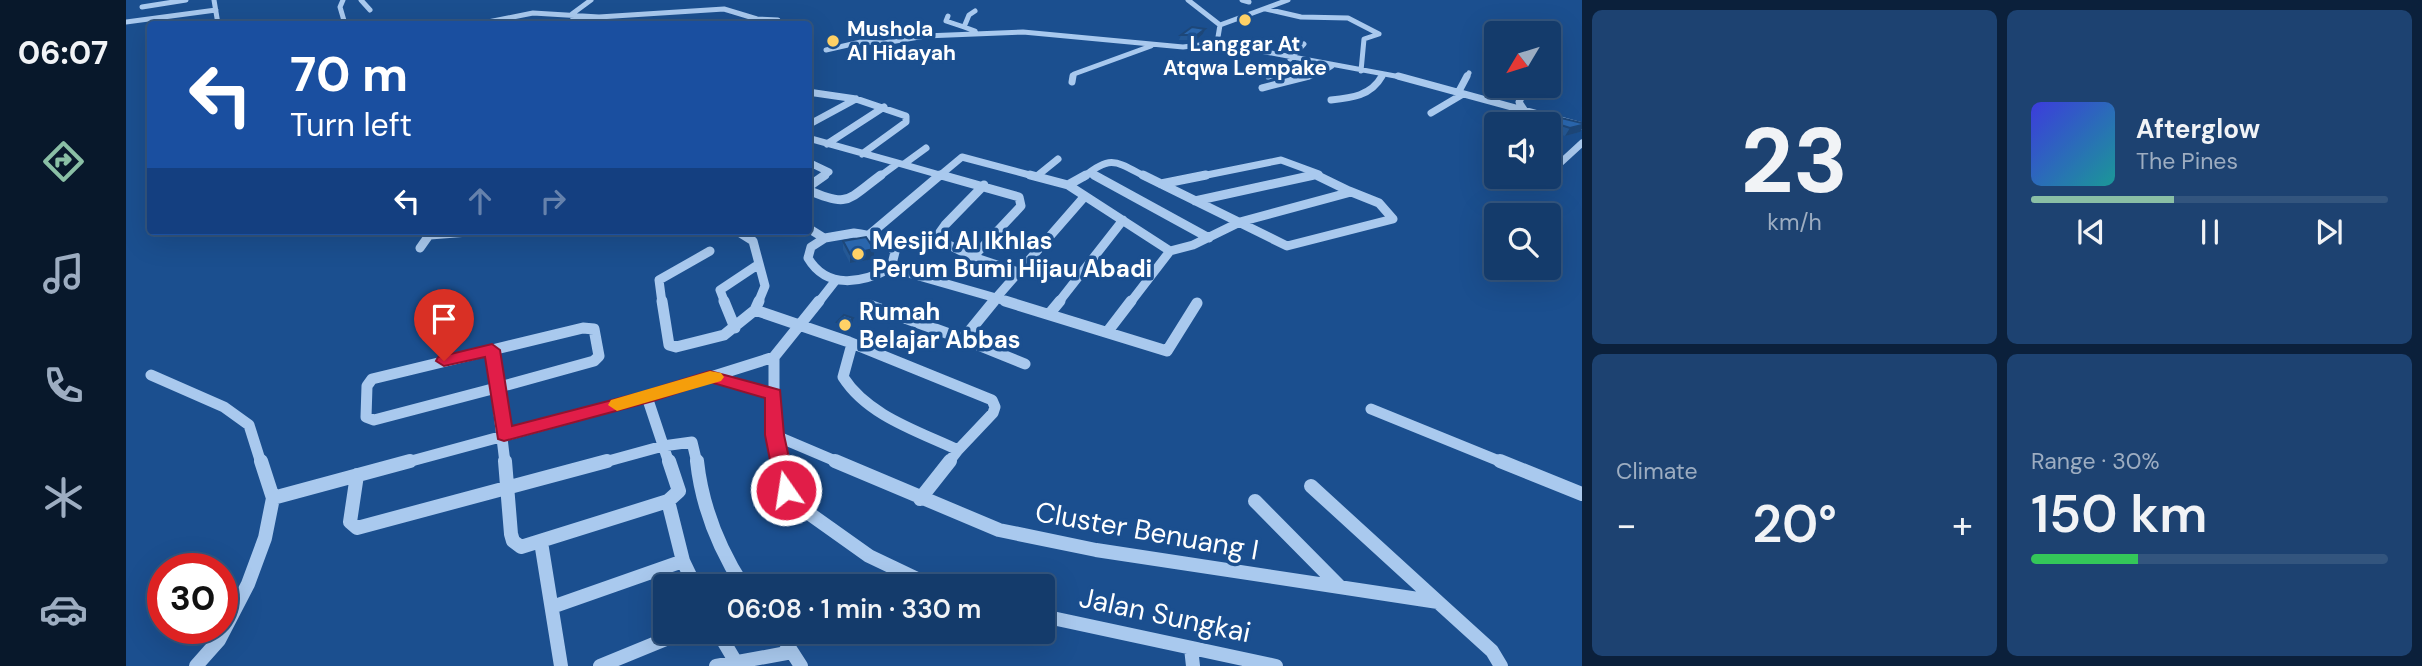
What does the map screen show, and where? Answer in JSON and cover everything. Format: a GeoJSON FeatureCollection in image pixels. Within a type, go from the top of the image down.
{"type":"FeatureCollection","features":[{"type":"Feature","properties":{"kind":"street"},"geometry":{"type":"LineString","coordinates":[[142,7],[186,0]]}},
{"type":"Feature","properties":{"kind":"street"},"geometry":{"type":"LineString","coordinates":[[214,0],[217,21]]}},
{"type":"Feature","properties":{"kind":"street"},"geometry":{"type":"LineString","coordinates":[[343,0],[340,7],[344,21]]}},
{"type":"Feature","properties":{"kind":"street"},"geometry":{"type":"LineString","coordinates":[[360,0],[370,10]]}},
{"type":"Feature","properties":{"kind":"street"},"geometry":{"type":"LineString","coordinates":[[572,14],[591,0]]}},
{"type":"Feature","properties":{"kind":"street"},"geometry":{"type":"LineString","coordinates":[[1188,0],[1220,25]]}},
{"type":"Feature","properties":{"kind":"street"},"geometry":{"type":"LineString","coordinates":[[1242,0],[1249,2]]}},
{"type":"Feature","properties":{"kind":"street"},"geometry":{"type":"LineString","coordinates":[[1273,0],[1286,1]]}},
{"type":"Feature","properties":{"kind":"street"},"geometry":{"type":"LineString","coordinates":[[1220,25],[1286,1]]}},
{"type":"Feature","properties":{"kind":"street"},"geometry":{"type":"LineString","coordinates":[[492,21],[523,14],[608,16],[728,9],[757,19],[778,20]]}},
{"type":"Feature","properties":{"kind":"street"},"geometry":{"type":"LineString","coordinates":[[1266,9],[1301,17],[1348,18],[1379,34],[1364,39],[1361,71]]}},
{"type":"Feature","properties":{"kind":"street"},"geometry":{"type":"LineString","coordinates":[[126,22],[215,10]]}},
{"type":"Feature","properties":{"kind":"street"},"geometry":{"type":"LineString","coordinates":[[964,27],[969,15],[975,11]]}},
{"type":"Feature","properties":{"kind":"street"},"geometry":{"type":"LineString","coordinates":[[572,14],[573,21]]}},
{"type":"Feature","properties":{"kind":"street"},"geometry":{"type":"LineString","coordinates":[[948,16],[946,21],[981,33]]}},
{"type":"Feature","properties":{"kind":"street"},"geometry":{"type":"LineString","coordinates":[[1217,43],[1220,25]]}},
{"type":"Feature","properties":{"kind":"street"},"geometry":{"type":"LineString","coordinates":[[826,50],[852,43],[884,43],[925,36],[981,33],[1044,33],[1189,47],[1217,43],[1300,61],[1382,74],[1529,112]]}},
{"type":"Feature","properties":{"kind":"street"},"geometry":{"type":"LineString","coordinates":[[1072,82],[1073,75],[1153,44]]}},
{"type":"Feature","properties":{"kind":"street"},"geometry":{"type":"LineString","coordinates":[[1290,59],[1304,44]]}},
{"type":"Feature","properties":{"kind":"street"},"geometry":{"type":"LineString","coordinates":[[1268,77],[1288,71],[1300,61]]}},
{"type":"Feature","properties":{"kind":"street"},"geometry":{"type":"LineString","coordinates":[[1262,88],[1319,74],[1332,66]]}},
{"type":"Feature","properties":{"kind":"street"},"geometry":{"type":"LineString","coordinates":[[1431,113],[1461,94],[1469,73]]}},
{"type":"Feature","properties":{"kind":"street"},"geometry":{"type":"LineString","coordinates":[[1331,100],[1366,93],[1382,74]]}},
{"type":"Feature","properties":{"kind":"street"},"geometry":{"type":"LineString","coordinates":[[812,92],[856,99],[884,107],[907,119],[862,154]]}},
{"type":"Feature","properties":{"kind":"street"},"geometry":{"type":"LineString","coordinates":[[812,97],[819,93]]}},
{"type":"Feature","properties":{"kind":"street"},"geometry":{"type":"LineString","coordinates":[[1521,98],[1519,102],[1525,111]]}},
{"type":"Feature","properties":{"kind":"street"},"geometry":{"type":"LineString","coordinates":[[812,123],[856,99]]}},
{"type":"Feature","properties":{"kind":"street"},"geometry":{"type":"LineString","coordinates":[[828,144],[884,107]]}},
{"type":"Feature","properties":{"kind":"street"},"geometry":{"type":"LineString","coordinates":[[1561,121],[1582,126]]}},
{"type":"Feature","properties":{"kind":"street"},"geometry":{"type":"LineString","coordinates":[[812,139],[1015,194],[1021,200],[1021,206],[973,257]]}},
{"type":"Feature","properties":{"kind":"street"},"geometry":{"type":"LineString","coordinates":[[828,144],[890,170]]}},
{"type":"Feature","properties":{"kind":"street"},"geometry":{"type":"LineString","coordinates":[[1561,162],[1582,144]]}},
{"type":"Feature","properties":{"kind":"street"},"geometry":{"type":"LineString","coordinates":[[812,190],[835,202],[844,202],[926,148]]}},
{"type":"Feature","properties":{"kind":"street"},"geometry":{"type":"LineString","coordinates":[[869,235],[958,159],[966,156],[1068,185],[1170,251]]}},
{"type":"Feature","properties":{"kind":"street"},"geometry":{"type":"LineString","coordinates":[[1037,176],[1058,159]]}},
{"type":"Feature","properties":{"kind":"street"},"geometry":{"type":"LineString","coordinates":[[1161,184],[1281,160],[1293,162],[1318,173],[1316,175]]}},
{"type":"Feature","properties":{"kind":"street"},"geometry":{"type":"LineString","coordinates":[[1068,185],[1103,162],[1114,161],[1195,201],[1240,222],[1287,246],[1393,219],[1379,203],[1316,175],[1195,201]]}},
{"type":"Feature","properties":{"kind":"street"},"geometry":{"type":"LineString","coordinates":[[812,164],[829,172],[812,185]]}},
{"type":"Feature","properties":{"kind":"street"},"geometry":{"type":"LineString","coordinates":[[1090,173],[1209,238]]}},
{"type":"Feature","properties":{"kind":"street"},"geometry":{"type":"LineString","coordinates":[[984,185],[940,232],[941,241],[973,257],[1018,272]]}},
{"type":"Feature","properties":{"kind":"street"},"geometry":{"type":"LineString","coordinates":[[1108,331],[1170,251],[1209,238],[1240,222],[1350,194],[1349,191]]}},
{"type":"Feature","properties":{"kind":"street"},"geometry":{"type":"LineString","coordinates":[[963,339],[1085,196]]}},
{"type":"Feature","properties":{"kind":"street"},"geometry":{"type":"LineString","coordinates":[[1050,313],[1124,220]]}},
{"type":"Feature","properties":{"kind":"street"},"geometry":{"type":"LineString","coordinates":[[812,230],[824,238]]}},
{"type":"Feature","properties":{"kind":"street"},"geometry":{"type":"LineString","coordinates":[[838,234],[869,235],[890,245],[895,260],[891,268],[868,280],[836,280],[821,276],[806,260],[807,251],[824,238],[838,234]]}},
{"type":"Feature","properties":{"kind":"street"},"geometry":{"type":"LineString","coordinates":[[420,248],[430,235]]}},
{"type":"Feature","properties":{"kind":"street"},"geometry":{"type":"LineString","coordinates":[[710,251],[659,280],[669,345],[676,348],[724,335],[755,310],[765,291],[756,266],[758,256],[753,241],[743,235]]}},
{"type":"Feature","properties":{"kind":"street"},"geometry":{"type":"LineString","coordinates":[[735,328],[720,290],[756,266]]}},
{"type":"Feature","properties":{"kind":"street"},"geometry":{"type":"LineString","coordinates":[[891,268],[1170,350],[1197,303]]}},
{"type":"Feature","properties":{"kind":"street"},"geometry":{"type":"LineString","coordinates":[[273,498],[647,397],[774,357],[836,280]]}},
{"type":"Feature","properties":{"kind":"street"},"geometry":{"type":"LineString","coordinates":[[869,305],[1025,363]]}},
{"type":"Feature","properties":{"kind":"street"},"geometry":{"type":"LineString","coordinates":[[755,310],[800,324],[992,400],[995,407],[993,413],[958,450],[920,499]]}},
{"type":"Feature","properties":{"kind":"street"},"geometry":{"type":"LineString","coordinates":[[589,327],[594,329],[599,356],[594,362],[496,389],[368,420],[367,386],[372,379],[589,327]]}},
{"type":"Feature","properties":{"kind":"street"},"geometry":{"type":"LineString","coordinates":[[857,346],[843,377],[851,393],[866,404],[958,450]]}},
{"type":"Feature","properties":{"kind":"street"},"geometry":{"type":"LineString","coordinates":[[492,350],[504,435],[513,541],[521,547],[668,501],[678,491],[647,397]]}},
{"type":"Feature","properties":{"kind":"street"},"geometry":{"type":"LineString","coordinates":[[774,357],[774,435],[786,490],[793,502],[869,556],[907,574]]}},
{"type":"Feature","properties":{"kind":"street"},"geometry":{"type":"LineString","coordinates":[[151,375],[224,407],[249,425],[273,498],[265,538],[248,584],[219,640],[196,666]]}},
{"type":"Feature","properties":{"kind":"street"},"geometry":{"type":"LineString","coordinates":[[710,376],[774,394]]}},
{"type":"Feature","properties":{"kind":"street"},"geometry":{"type":"LineString","coordinates":[[1371,409],[1582,494]]}},
{"type":"Feature","properties":{"kind":"street","name":"Cluster Benuang I"},"geometry":{"type":"LineString","coordinates":[[774,435],[920,499],[999,530],[1096,550],[1438,602]]}},
{"type":"Feature","properties":{"kind":"street"},"geometry":{"type":"LineString","coordinates":[[356,475],[350,522],[358,528],[663,446],[692,442],[695,446],[699,488],[710,528],[723,558],[734,574]]}},
{"type":"Feature","properties":{"kind":"street"},"geometry":{"type":"LineString","coordinates":[[1311,486],[1492,651],[1501,666]]}},
{"type":"Feature","properties":{"kind":"street"},"geometry":{"type":"LineString","coordinates":[[668,501],[683,561],[689,574]]}},
{"type":"Feature","properties":{"kind":"street"},"geometry":{"type":"LineString","coordinates":[[1255,501],[1339,586]]}},
{"type":"Feature","properties":{"kind":"street"},"geometry":{"type":"LineString","coordinates":[[541,541],[561,666]]}},
{"type":"Feature","properties":{"kind":"street"},"geometry":{"type":"LineString","coordinates":[[552,607],[683,561]]}},
{"type":"Feature","properties":{"kind":"street","name":"Jalan Sungkai"},"geometry":{"type":"LineString","coordinates":[[1055,619],[1276,666]]}},
{"type":"Feature","properties":{"kind":"street"},"geometry":{"type":"LineString","coordinates":[[600,666],[654,644]]}},
{"type":"Feature","properties":{"kind":"street"},"geometry":{"type":"LineString","coordinates":[[725,644],[737,664]]}},
{"type":"Feature","properties":{"kind":"street"},"geometry":{"type":"LineString","coordinates":[[716,666],[797,659],[787,644]]}},
{"type":"Feature","properties":{"kind":"street"},"geometry":{"type":"LineString","coordinates":[[1191,648],[1193,666]]}},
{"type":"Feature","properties":{"kind":"building"},"geometry":{"type":"Polygon","coordinates":[[[1192,27],[1205,29],[1197,35],[1181,35],[1192,27]]]}},
{"type":"Feature","properties":{"kind":"building"},"geometry":{"type":"Polygon","coordinates":[[[1561,118],[1582,123],[1570,128],[1561,125],[1561,118]]]}},
{"type":"Feature","properties":{"kind":"building"},"geometry":{"type":"Polygon","coordinates":[[[866,237],[874,249],[850,254],[843,241],[866,237]]]}},
{"type":"Feature","properties":{"kind":"building"},"geometry":{"type":"Polygon","coordinates":[[[844,315],[853,318],[847,325],[837,322],[844,315]]]}},
{"type":"Feature","properties":{"kind":"slow traffic"},"geometry":{"type":"LineString","coordinates":[[617,405],[710,376],[715,377]]}},
{"type":"Feature","properties":{"kind":"place","name":"Langgar At Atqwa Lempake"},"geometry":{"type":"Point","coordinates":[1245,20]}},
{"type":"Feature","properties":{"kind":"place","name":"Mushola Al Hidayah"},"geometry":{"type":"Point","coordinates":[833,41]}},
{"type":"Feature","properties":{"kind":"place","name":"Mesjid Al Ikhlas Perum Bumi Hijau Abadi"},"geometry":{"type":"Point","coordinates":[858,254]}},
{"type":"Feature","properties":{"kind":"place","name":"Rumah Belajar Abbas"},"geometry":{"type":"Point","coordinates":[845,325]}},
{"type":"Feature","properties":{"kind":"route"},"geometry":{"type":"LineString","coordinates":[[444,361],[492,350],[504,435],[647,397],[710,376],[774,394],[774,435],[786,490]]}}]}
